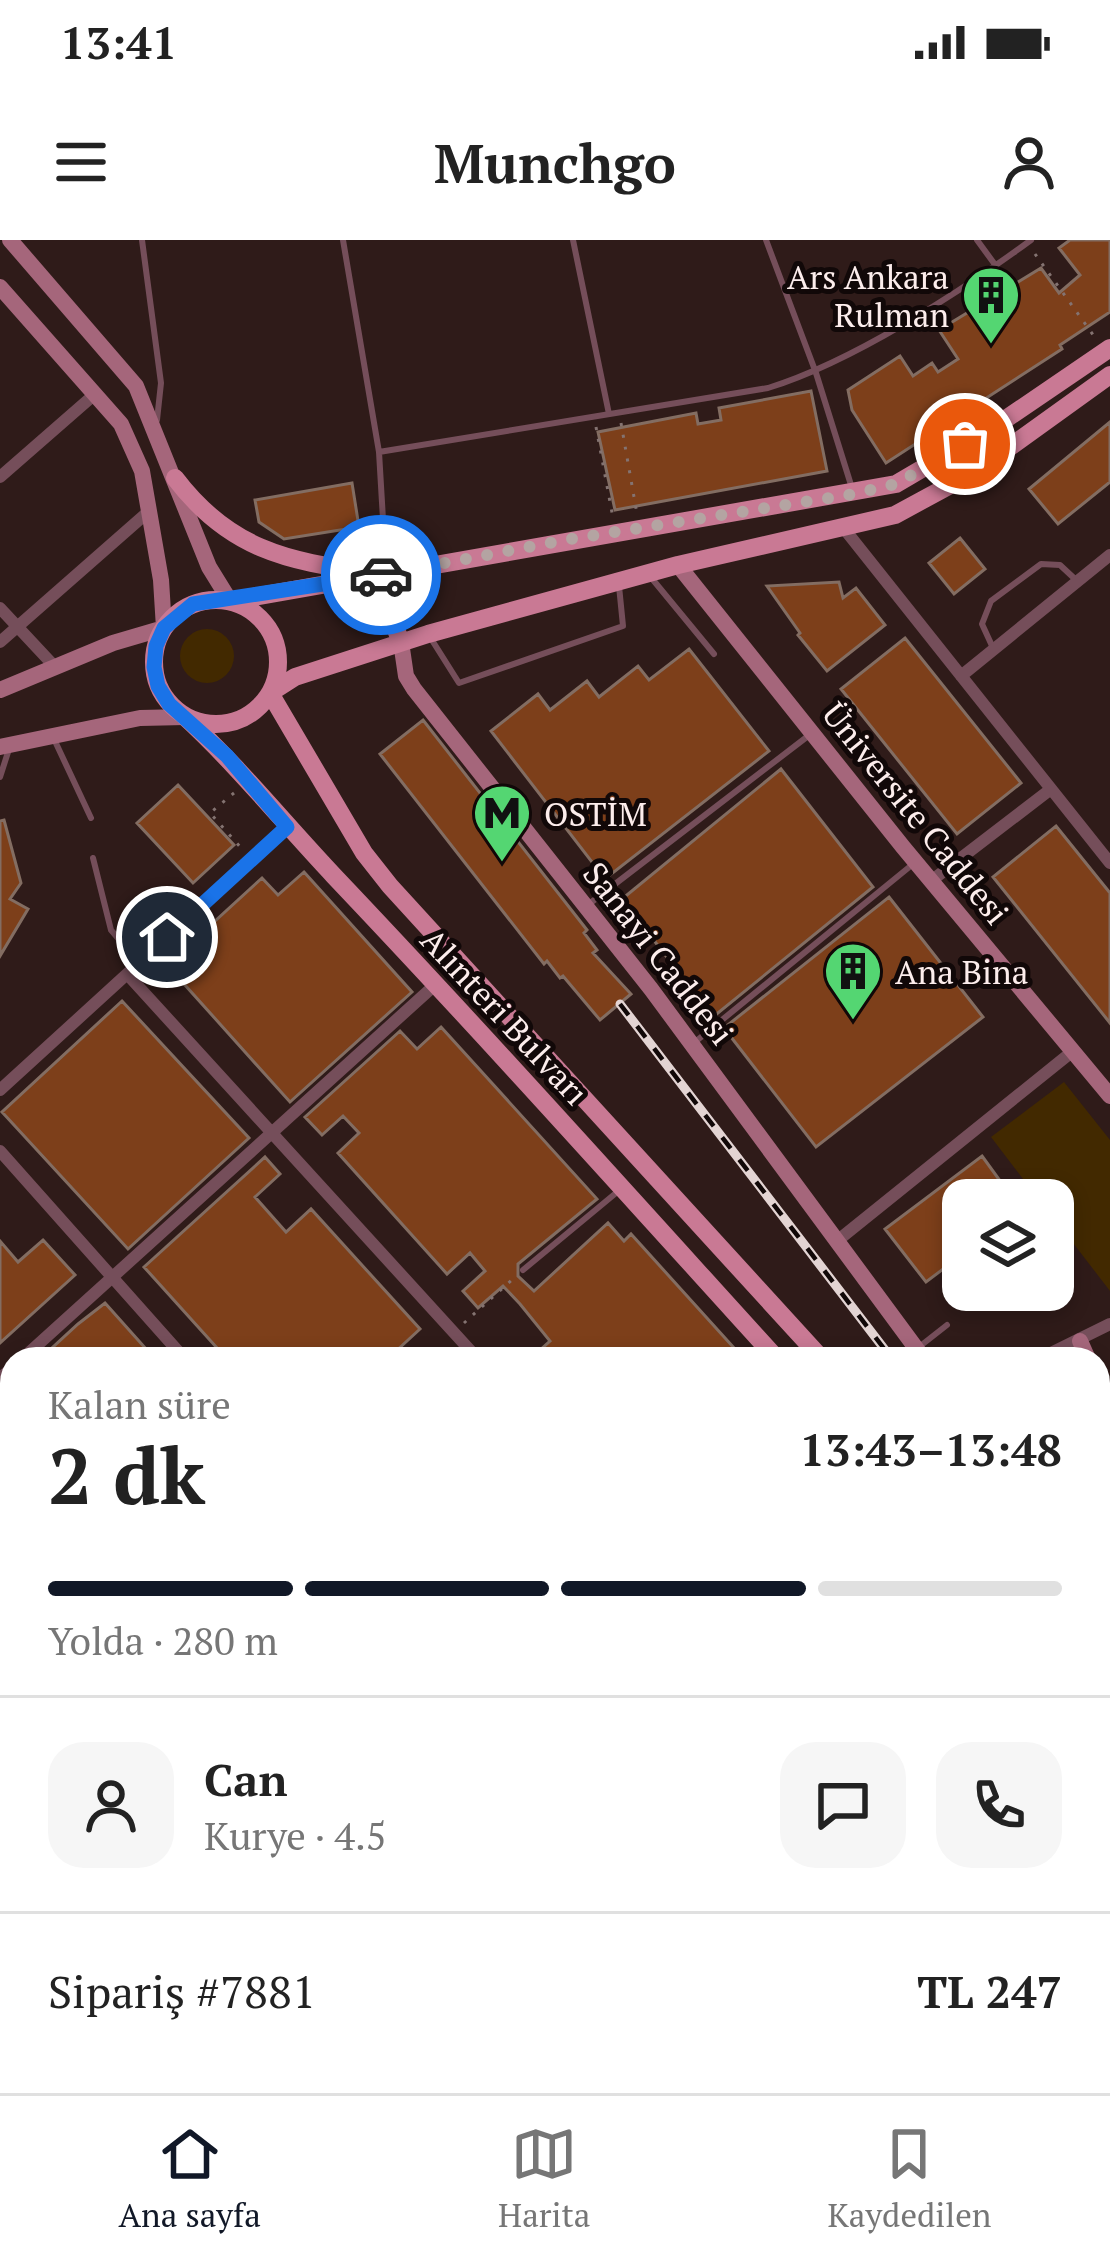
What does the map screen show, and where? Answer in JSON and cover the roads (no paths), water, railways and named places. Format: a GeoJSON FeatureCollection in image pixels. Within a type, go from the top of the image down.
{"type":"FeatureCollection","features":[{"type":"Feature","properties":{"kind":"main road"},"geometry":{"type":"LineString","coordinates":[[1108,350],[1000,423],[896,484],[193,604],[164,628],[156,646],[158,686],[185,717],[226,724],[246,718],[270,693],[295,677],[400,642],[619,580],[895,515],[978,470],[1110,375]]}},
{"type":"Feature","properties":{"kind":"main road"},"geometry":{"type":"LineString","coordinates":[[175,478],[195,505],[227,531],[267,553],[387,574]]}},
{"type":"Feature","properties":{"kind":"main road"},"geometry":{"type":"LineString","coordinates":[[387,574],[388,610],[400,642]]}},
{"type":"Feature","properties":{"kind":"main road"},"geometry":{"type":"LineString","coordinates":[[230,601],[262,619],[272,634],[279,670],[270,693]]}},
{"type":"Feature","properties":{"kind":"main road","name":"Alınteri Bulvarı"},"geometry":{"type":"LineString","coordinates":[[270,693],[364,853],[390,886],[811,1347]]}},
{"type":"Feature","properties":{"kind":"main road","name":"Alınteri Bulvarı"},"geometry":{"type":"LineString","coordinates":[[185,717],[766,1347]]}},
{"type":"Feature","properties":{"kind":"street"},"geometry":{"type":"LineString","coordinates":[[10,240],[136,386],[209,567],[230,601]]}},
{"type":"Feature","properties":{"kind":"street"},"geometry":{"type":"LineString","coordinates":[[0,287],[121,424],[142,471],[161,580],[164,628],[113,643],[0,690]]}},
{"type":"Feature","properties":{"kind":"street"},"geometry":{"type":"LineString","coordinates":[[0,477],[95,394]]}},
{"type":"Feature","properties":{"kind":"street"},"geometry":{"type":"LineString","coordinates":[[0,642],[148,512]]}},
{"type":"Feature","properties":{"kind":"street"},"geometry":{"type":"LineString","coordinates":[[841,525],[1110,863]]}},
{"type":"Feature","properties":{"kind":"street"},"geometry":{"type":"LineString","coordinates":[[961,676],[1110,555]]}},
{"type":"Feature","properties":{"kind":"street","name":"Üniversite Caddesi"},"geometry":{"type":"LineString","coordinates":[[678,565],[1110,1096]]}},
{"type":"Feature","properties":{"kind":"street"},"geometry":{"type":"LineString","coordinates":[[0,608],[56,668]]}},
{"type":"Feature","properties":{"kind":"street","name":"Sanayi Caddesi"},"geometry":{"type":"LineString","coordinates":[[400,642],[406,676],[414,689],[692,1044],[915,1347]]}},
{"type":"Feature","properties":{"kind":"street"},"geometry":{"type":"LineString","coordinates":[[5,746],[140,718],[185,717]]}},
{"type":"Feature","properties":{"kind":"street"},"geometry":{"type":"LineString","coordinates":[[932,881],[1051,789]]}},
{"type":"Feature","properties":{"kind":"street"},"geometry":{"type":"LineString","coordinates":[[0,1090],[287,827]]}},
{"type":"Feature","properties":{"kind":"street"},"geometry":{"type":"LineString","coordinates":[[1096,845],[1110,834]]}},
{"type":"Feature","properties":{"kind":"street"},"geometry":{"type":"LineString","coordinates":[[128,974],[467,1347]]}},
{"type":"Feature","properties":{"kind":"street"},"geometry":{"type":"LineString","coordinates":[[35,1347],[436,984]]}},
{"type":"Feature","properties":{"kind":"street"},"geometry":{"type":"LineString","coordinates":[[837,1241],[1073,1051]]}},
{"type":"Feature","properties":{"kind":"street"},"geometry":{"type":"LineString","coordinates":[[0,1151],[174,1347]]}},
{"type":"Feature","properties":{"kind":"street"},"geometry":{"type":"LineString","coordinates":[[1066,1347],[1110,1324]]}},
{"type":"Feature","properties":{"kind":"street"},"geometry":{"type":"LineString","coordinates":[[1080,1341],[1083,1347]]}},
{"type":"Feature","properties":{"kind":"lane"},"geometry":{"type":"LineString","coordinates":[[142,240],[161,383],[156,430]]}},
{"type":"Feature","properties":{"kind":"lane"},"geometry":{"type":"LineString","coordinates":[[343,240],[379,452],[387,574]]}},
{"type":"Feature","properties":{"kind":"lane"},"geometry":{"type":"LineString","coordinates":[[573,240],[614,414]]}},
{"type":"Feature","properties":{"kind":"lane"},"geometry":{"type":"LineString","coordinates":[[766,240],[854,494]]}},
{"type":"Feature","properties":{"kind":"lane"},"geometry":{"type":"LineString","coordinates":[[977,240],[996,266]]}},
{"type":"Feature","properties":{"kind":"lane"},"geometry":{"type":"LineString","coordinates":[[379,452],[768,388],[816,374],[1029,242]]}},
{"type":"Feature","properties":{"kind":"lane"},"geometry":{"type":"LineString","coordinates":[[994,649],[982,624],[991,601],[1041,564],[1060,565],[1078,582]]}},
{"type":"Feature","properties":{"kind":"lane"},"geometry":{"type":"LineString","coordinates":[[647,573],[714,654]]}},
{"type":"Feature","properties":{"kind":"lane"},"geometry":{"type":"LineString","coordinates":[[428,634],[458,683],[623,626],[619,580]]}},
{"type":"Feature","properties":{"kind":"lane"},"geometry":{"type":"LineString","coordinates":[[586,906],[812,733]]}},
{"type":"Feature","properties":{"kind":"lane"},"geometry":{"type":"LineString","coordinates":[[53,736],[91,818]]}},
{"type":"Feature","properties":{"kind":"lane"},"geometry":{"type":"LineString","coordinates":[[0,777],[5,746]]}},
{"type":"Feature","properties":{"kind":"lane"},"geometry":{"type":"LineString","coordinates":[[93,858],[111,930],[139,963]]}},
{"type":"Feature","properties":{"kind":"lane"},"geometry":{"type":"LineString","coordinates":[[692,1044],[916,862]]}},
{"type":"Feature","properties":{"kind":"lane"},"geometry":{"type":"LineString","coordinates":[[523,1270],[622,1188]]}},
{"type":"Feature","properties":{"kind":"lane"},"geometry":{"type":"LineString","coordinates":[[927,1347],[947,1325]]}},
{"type":"Feature","properties":{"kind":"railway"},"geometry":{"type":"LineString","coordinates":[[620,1004],[883,1347]]}},
{"type":"Feature","properties":{"kind":"place","name":"Ars Ankara Rulman"},"geometry":{"type":"Point","coordinates":[991,346]}},
{"type":"Feature","properties":{"kind":"place","name":"OSTİM"},"geometry":{"type":"Point","coordinates":[502,864]}},
{"type":"Feature","properties":{"kind":"place","name":"Ana Bina"},"geometry":{"type":"Point","coordinates":[853,1022]}}]}
